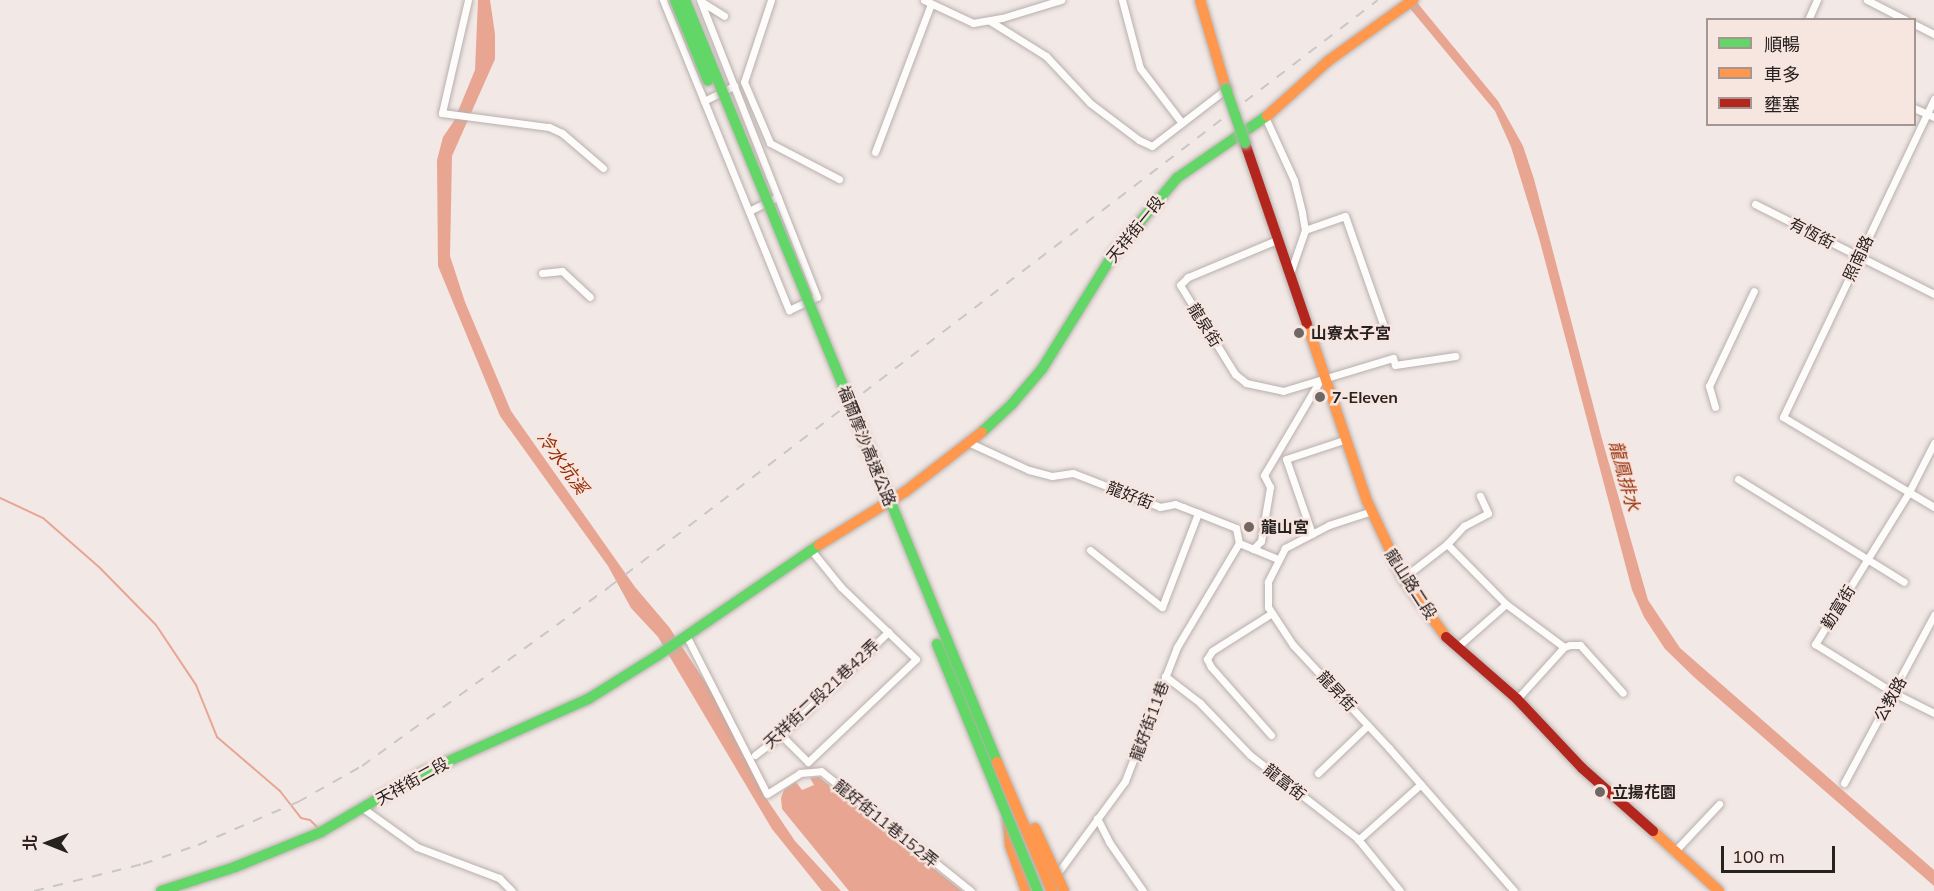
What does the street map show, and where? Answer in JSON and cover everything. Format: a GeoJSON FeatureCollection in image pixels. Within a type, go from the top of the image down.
{"type":"FeatureCollection","features":[{"type":"Feature","properties":{"kind":"main road","name":"福爾摩沙高速公路"},"geometry":{"type":"LineString","coordinates":[[675,0],[1038,891]]}},
{"type":"Feature","properties":{"kind":"main road","name":"福爾摩沙高速公路"},"geometry":{"type":"LineString","coordinates":[[685,0],[949,647],[1052,891]]}},
{"type":"Feature","properties":{"kind":"main road","name":"龍山路二段"},"geometry":{"type":"LineString","coordinates":[[1200,0],[1226,89],[1291,271],[1324,381],[1372,511],[1403,578],[1447,639],[1517,699],[1582,768],[1719,891]]}},
{"type":"Feature","properties":{"kind":"main road","name":"天祥街一段"},"geometry":{"type":"LineString","coordinates":[[811,550],[906,491],[970,443],[1012,404],[1042,369],[1114,253],[1177,178],[1265,117],[1328,61],[1409,3]]}},
{"type":"Feature","properties":{"kind":"main road"},"geometry":{"type":"LineString","coordinates":[[683,637],[811,550]]}},
{"type":"Feature","properties":{"kind":"main road","name":"天祥街二段"},"geometry":{"type":"LineString","coordinates":[[161,891],[235,867],[321,832],[457,755],[551,718],[588,699],[683,637]]}},
{"type":"Feature","properties":{"kind":"main road"},"geometry":{"type":"LineString","coordinates":[[949,647],[1064,891]]}},
{"type":"Feature","properties":{"kind":"main road"},"geometry":{"type":"LineString","coordinates":[[1008,818],[1010,845],[1026,891]]}},
{"type":"Feature","properties":{"kind":"street"},"geometry":{"type":"LineString","coordinates":[[468,0],[442,113],[549,127],[562,133],[603,168]]}},
{"type":"Feature","properties":{"kind":"street"},"geometry":{"type":"LineString","coordinates":[[663,0],[789,310],[817,297],[700,0]]}},
{"type":"Feature","properties":{"kind":"street"},"geometry":{"type":"LineString","coordinates":[[700,0],[724,16]]}},
{"type":"Feature","properties":{"kind":"street"},"geometry":{"type":"LineString","coordinates":[[771,0],[744,82],[770,143],[839,178]]}},
{"type":"Feature","properties":{"kind":"street"},"geometry":{"type":"LineString","coordinates":[[924,0],[973,23],[990,21],[1061,0]]}},
{"type":"Feature","properties":{"kind":"street"},"geometry":{"type":"LineString","coordinates":[[1122,0],[1140,68],[1182,123]]}},
{"type":"Feature","properties":{"kind":"street"},"geometry":{"type":"LineString","coordinates":[[1809,18],[1817,0]]}},
{"type":"Feature","properties":{"kind":"street"},"geometry":{"type":"LineString","coordinates":[[1867,0],[1902,18]]}},
{"type":"Feature","properties":{"kind":"street"},"geometry":{"type":"LineString","coordinates":[[875,152],[931,4]]}},
{"type":"Feature","properties":{"kind":"street"},"geometry":{"type":"LineString","coordinates":[[990,21],[1046,56],[1090,103],[1139,140],[1152,146],[1226,89]]}},
{"type":"Feature","properties":{"kind":"street"},"geometry":{"type":"LineString","coordinates":[[1916,25],[1934,34]]}},
{"type":"Feature","properties":{"kind":"street"},"geometry":{"type":"LineString","coordinates":[[704,101],[734,86]]}},
{"type":"Feature","properties":{"kind":"street","name":"照南路"},"geometry":{"type":"LineString","coordinates":[[1909,492],[1783,417],[1859,256],[1930,116],[1934,99]]}},
{"type":"Feature","properties":{"kind":"street"},"geometry":{"type":"LineString","coordinates":[[1916,109],[1930,116]]}},
{"type":"Feature","properties":{"kind":"street"},"geometry":{"type":"LineString","coordinates":[[1265,117],[1294,180],[1305,230],[1291,271]]}},
{"type":"Feature","properties":{"kind":"street"},"geometry":{"type":"LineString","coordinates":[[749,211],[778,197]]}},
{"type":"Feature","properties":{"kind":"street","name":"有恆街"},"geometry":{"type":"LineString","coordinates":[[1755,204],[1934,294]]}},
{"type":"Feature","properties":{"kind":"street"},"geometry":{"type":"LineString","coordinates":[[1305,230],[1345,216],[1384,327]]}},
{"type":"Feature","properties":{"kind":"street","name":"龍泉街"},"geometry":{"type":"LineString","coordinates":[[1279,239],[1188,277],[1180,285],[1235,374],[1246,383],[1283,391],[1324,381]]}},
{"type":"Feature","properties":{"kind":"street"},"geometry":{"type":"LineString","coordinates":[[542,273],[562,271],[590,297]]}},
{"type":"Feature","properties":{"kind":"street"},"geometry":{"type":"LineString","coordinates":[[1715,407],[1710,386],[1754,291]]}},
{"type":"Feature","properties":{"kind":"street"},"geometry":{"type":"LineString","coordinates":[[1253,549],[1261,542],[1270,487],[1264,475],[1324,381],[1393,358],[1395,365],[1455,356]]}},
{"type":"Feature","properties":{"kind":"street"},"geometry":{"type":"LineString","coordinates":[[1312,534],[1286,459],[1347,439]]}},
{"type":"Feature","properties":{"kind":"street","name":"龍好街"},"geometry":{"type":"LineString","coordinates":[[970,443],[1029,470],[1052,476],[1073,473],[1160,507],[1175,504],[1236,528],[1239,543],[1278,559]]}},
{"type":"Feature","properties":{"kind":"street","name":"勤富街"},"geometry":{"type":"LineString","coordinates":[[1894,693],[1815,644],[1909,492],[1934,443]]}},
{"type":"Feature","properties":{"kind":"street"},"geometry":{"type":"LineString","coordinates":[[1738,479],[1904,582]]}},
{"type":"Feature","properties":{"kind":"street"},"geometry":{"type":"LineString","coordinates":[[1909,492],[1934,507]]}},
{"type":"Feature","properties":{"kind":"street"},"geometry":{"type":"LineString","coordinates":[[1403,578],[1447,544],[1464,526],[1488,513],[1479,496]]}},
{"type":"Feature","properties":{"kind":"street","name":"龍昇街"},"geometry":{"type":"LineString","coordinates":[[1372,511],[1312,534],[1285,548],[1268,582],[1268,608],[1293,645],[1368,725],[1514,891]]}},
{"type":"Feature","properties":{"kind":"street"},"geometry":{"type":"LineString","coordinates":[[1090,550],[1162,607],[1198,513]]}},
{"type":"Feature","properties":{"kind":"street","name":"龍好街11巷"},"geometry":{"type":"LineString","coordinates":[[1045,891],[1125,782],[1177,647],[1239,543]]}},
{"type":"Feature","properties":{"kind":"street"},"geometry":{"type":"LineString","coordinates":[[1447,544],[1506,604],[1564,647]]}},
{"type":"Feature","properties":{"kind":"street"},"geometry":{"type":"LineString","coordinates":[[781,735],[808,762],[916,659],[841,587],[811,550]]}},
{"type":"Feature","properties":{"kind":"street"},"geometry":{"type":"LineString","coordinates":[[1457,647],[1506,604]]}},
{"type":"Feature","properties":{"kind":"street"},"geometry":{"type":"LineString","coordinates":[[1270,735],[1210,667],[1207,659],[1212,651],[1272,613]]}},
{"type":"Feature","properties":{"kind":"street","name":"公教路"},"geometry":{"type":"LineString","coordinates":[[1844,783],[1934,615]]}},
{"type":"Feature","properties":{"kind":"street","name":"天祥街二段21巷42弄"},"geometry":{"type":"LineString","coordinates":[[754,755],[781,735],[888,632]]}},
{"type":"Feature","properties":{"kind":"street","name":"龍好街11巷152弄"},"geometry":{"type":"LineString","coordinates":[[683,637],[767,794],[800,773],[821,771],[971,891]]}},
{"type":"Feature","properties":{"kind":"street"},"geometry":{"type":"LineString","coordinates":[[1517,699],[1564,647],[1580,645],[1623,693]]}},
{"type":"Feature","properties":{"kind":"street","name":"龍富街"},"geometry":{"type":"LineString","coordinates":[[1165,676],[1200,702],[1250,755],[1358,840],[1400,891]]}},
{"type":"Feature","properties":{"kind":"street"},"geometry":{"type":"LineString","coordinates":[[1894,693],[1934,713]]}},
{"type":"Feature","properties":{"kind":"street"},"geometry":{"type":"LineString","coordinates":[[1318,773],[1368,725]]}},
{"type":"Feature","properties":{"kind":"street"},"geometry":{"type":"LineString","coordinates":[[1358,840],[1420,784]]}},
{"type":"Feature","properties":{"kind":"street"},"geometry":{"type":"LineString","coordinates":[[1674,852],[1719,804]]}},
{"type":"Feature","properties":{"kind":"street"},"geometry":{"type":"LineString","coordinates":[[364,809],[417,847],[499,878],[512,891]]}},
{"type":"Feature","properties":{"kind":"street"},"geometry":{"type":"LineString","coordinates":[[1097,818],[1109,842],[1143,891]]}},
{"type":"Feature","properties":{"kind":"shaded area"},"geometry":{"type":"Polygon","coordinates":[[[478,0],[490,0],[495,34],[495,59],[452,156],[450,256],[465,302],[511,411],[635,587],[669,627],[721,706],[764,795],[795,841],[841,891],[822,891],[772,829],[658,637],[631,608],[608,566],[500,416],[438,266],[437,160],[443,137],[454,121],[475,70],[478,0]]]}},
{"type":"Feature","properties":{"kind":"shaded area"},"geometry":{"type":"Polygon","coordinates":[[[1403,0],[1415,0],[1498,101],[1523,146],[1534,179],[1602,439],[1648,600],[1680,648],[1934,870],[1934,886],[1695,678],[1665,649],[1644,617],[1632,590],[1539,238],[1511,147],[1495,111],[1403,0]]]}},
{"type":"Feature","properties":{"kind":"shaded area"},"geometry":{"type":"Polygon","coordinates":[[[819,777],[962,891],[849,891],[782,809],[781,798],[784,790],[796,782],[802,790],[814,785],[810,778],[819,777]]]}},
{"type":"Feature","properties":{"kind":"waterway"},"geometry":{"type":"LineString","coordinates":[[0,498],[43,518],[99,567],[156,625],[196,685],[217,737],[280,791],[301,818],[310,820],[317,827]]}},
{"type":"Feature","properties":{"kind":"railway"},"geometry":{"type":"LineString","coordinates":[[34,891],[143,864],[198,845],[298,802],[362,766],[609,587],[1378,0]]}},
{"type":"Feature","properties":{"kind":"traffic: fast"},"geometry":{"type":"LineString","coordinates":[[675,0],[708,81]]}},
{"type":"Feature","properties":{"kind":"traffic: fast"},"geometry":{"type":"LineString","coordinates":[[685,0],[997,762]]}},
{"type":"Feature","properties":{"kind":"traffic: fast"},"geometry":{"type":"LineString","coordinates":[[1226,89],[1245,143]]}},
{"type":"Feature","properties":{"kind":"traffic: fast"},"geometry":{"type":"LineString","coordinates":[[982,432],[1012,404],[1042,369],[1114,253],[1177,178],[1267,116]]}},
{"type":"Feature","properties":{"kind":"traffic: fast"},"geometry":{"type":"LineString","coordinates":[[161,891],[235,867],[321,832],[422,773],[588,699],[657,656],[819,545]]}},
{"type":"Feature","properties":{"kind":"traffic: fast"},"geometry":{"type":"LineString","coordinates":[[937,644],[1038,891]]}},
{"type":"Feature","properties":{"kind":"traffic: slow"},"geometry":{"type":"LineString","coordinates":[[1200,0],[1226,89]]}},
{"type":"Feature","properties":{"kind":"traffic: slow"},"geometry":{"type":"LineString","coordinates":[[1267,116],[1328,61],[1413,0]]}},
{"type":"Feature","properties":{"kind":"traffic: slow"},"geometry":{"type":"LineString","coordinates":[[1307,324],[1367,501],[1403,578],[1446,637]]}},
{"type":"Feature","properties":{"kind":"traffic: slow"},"geometry":{"type":"LineString","coordinates":[[819,545],[906,491],[982,432]]}},
{"type":"Feature","properties":{"kind":"traffic: slow"},"geometry":{"type":"LineString","coordinates":[[997,762],[1052,891]]}},
{"type":"Feature","properties":{"kind":"traffic: slow"},"geometry":{"type":"LineString","coordinates":[[1008,820],[1010,845],[1026,891]]}},
{"type":"Feature","properties":{"kind":"traffic: slow"},"geometry":{"type":"LineString","coordinates":[[1035,828],[1064,891]]}},
{"type":"Feature","properties":{"kind":"traffic: slow"},"geometry":{"type":"LineString","coordinates":[[1653,831],[1719,891]]}},
{"type":"Feature","properties":{"kind":"traffic: jam"},"geometry":{"type":"LineString","coordinates":[[1245,143],[1307,324]]}},
{"type":"Feature","properties":{"kind":"traffic: jam"},"geometry":{"type":"LineString","coordinates":[[1446,637],[1517,699],[1582,768],[1653,831]]}},
{"type":"Feature","properties":{"kind":"place","name":"山寮太子宮"},"geometry":{"type":"Point","coordinates":[1299,333]}},
{"type":"Feature","properties":{"kind":"place","name":"7-Eleven"},"geometry":{"type":"Point","coordinates":[1320,397]}},
{"type":"Feature","properties":{"kind":"place","name":"龍山宮"},"geometry":{"type":"Point","coordinates":[1249,527]}},
{"type":"Feature","properties":{"kind":"place","name":"立揚花園"},"geometry":{"type":"Point","coordinates":[1600,792]}},
{"type":"Feature","properties":{"kind":"water label","name":"冷水坑溪"},"geometry":{"type":"Point","coordinates":[562,463]}},
{"type":"Feature","properties":{"kind":"water label","name":"龍鳳排水"},"geometry":{"type":"Point","coordinates":[1624,476]}}]}
